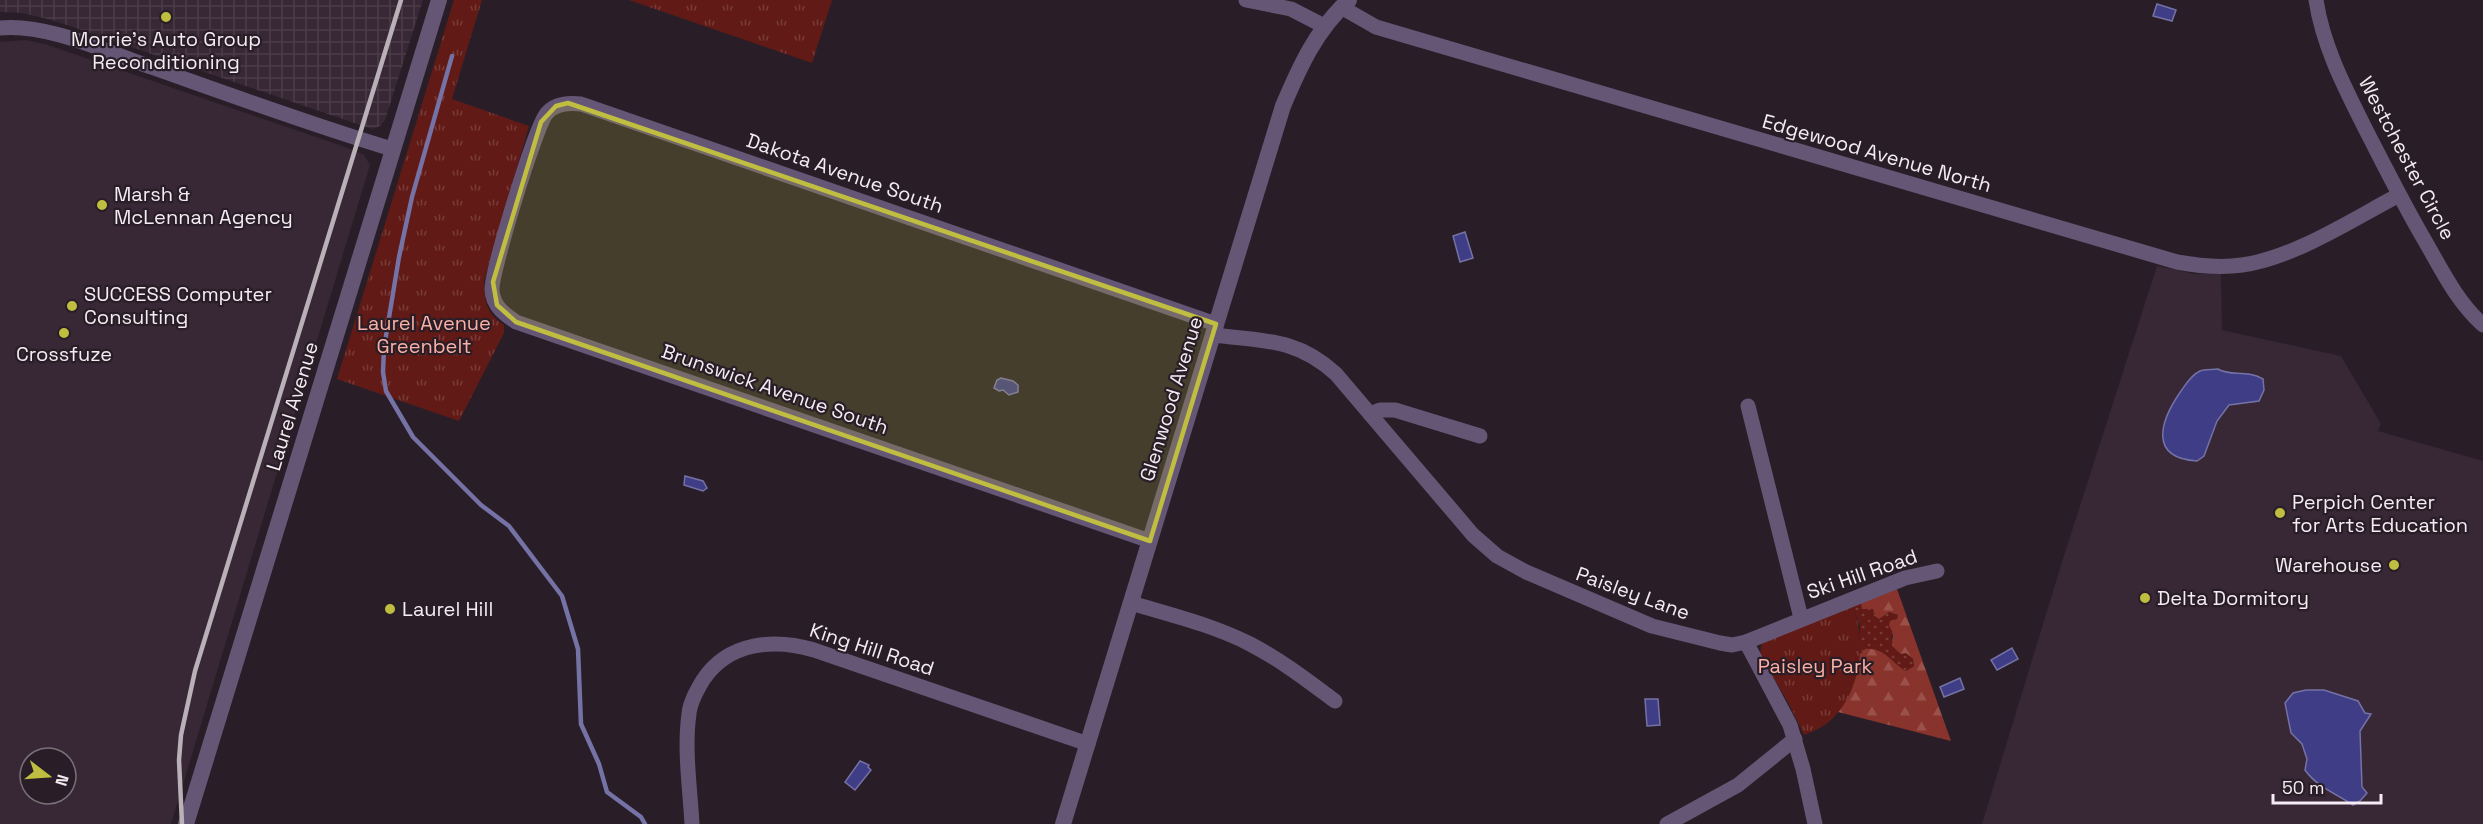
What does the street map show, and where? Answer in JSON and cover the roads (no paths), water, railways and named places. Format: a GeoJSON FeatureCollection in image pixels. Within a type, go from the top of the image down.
{"type":"FeatureCollection","features":[{"type":"Feature","properties":{"kind":"street","name":"Laurel Avenue"},"geometry":{"type":"LineString","coordinates":[[186,824],[438,0]]}},
{"type":"Feature","properties":{"kind":"street"},"geometry":{"type":"LineString","coordinates":[[1246,0],[1291,9],[1324,26]]}},
{"type":"Feature","properties":{"kind":"street","name":"Westchester Circle"},"geometry":{"type":"LineString","coordinates":[[2316,0],[2329,50],[2353,105],[2399,195],[2453,289],[2471,314],[2483,325]]}},
{"type":"Feature","properties":{"kind":"street","name":"Glenwood Avenue"},"geometry":{"type":"LineString","coordinates":[[1063,824],[1283,106],[1307,52],[1324,26],[1345,4]]}},
{"type":"Feature","properties":{"kind":"street","name":"Edgewood Avenue North"},"geometry":{"type":"LineString","coordinates":[[1345,4],[1376,27],[2177,262],[2210,267],[2242,266],[2272,258],[2301,246],[2399,195]]}},
{"type":"Feature","properties":{"kind":"street"},"geometry":{"type":"LineString","coordinates":[[0,28],[14,27],[67,38],[310,123],[392,149]]}},
{"type":"Feature","properties":{"kind":"street","name":"Dakota Avenue South"},"geometry":{"type":"LineString","coordinates":[[517,198],[537,132],[547,113],[556,106],[568,103],[581,104],[1214,330]]}},
{"type":"Feature","properties":{"kind":"street","name":"Brunswick Avenue South"},"geometry":{"type":"LineString","coordinates":[[517,198],[495,270],[492,290],[497,306],[516,322],[1150,541]]}},
{"type":"Feature","properties":{"kind":"street","name":"Paisley Lane"},"geometry":{"type":"LineString","coordinates":[[1214,330],[1305,350],[1318,358],[1336,374],[1473,535],[1497,556],[1536,577],[1652,626],[1731,645],[1746,642],[1801,618]]}},
{"type":"Feature","properties":{"kind":"street"},"geometry":{"type":"LineString","coordinates":[[1748,406],[1801,618]]}},
{"type":"Feature","properties":{"kind":"street"},"geometry":{"type":"LineString","coordinates":[[1370,414],[1380,410],[1395,410],[1480,436]]}},
{"type":"Feature","properties":{"kind":"street","name":"Ski Hill Road"},"geometry":{"type":"LineString","coordinates":[[1801,618],[1905,578],[1936,571]]}},
{"type":"Feature","properties":{"kind":"street"},"geometry":{"type":"LineString","coordinates":[[1131,603],[1209,627],[1250,644],[1279,661],[1335,701]]}},
{"type":"Feature","properties":{"kind":"street"},"geometry":{"type":"LineString","coordinates":[[1746,642],[1786,714],[1795,739],[1815,824]]}},
{"type":"Feature","properties":{"kind":"street","name":"King Hill Road"},"geometry":{"type":"LineString","coordinates":[[692,824],[687,732],[689,711],[696,691],[707,674],[722,660],[741,649],[779,643],[814,650],[1088,744]]}},
{"type":"Feature","properties":{"kind":"street"},"geometry":{"type":"LineString","coordinates":[[1667,824],[1738,785],[1795,739]]}},
{"type":"Feature","properties":{"kind":"waterway"},"geometry":{"type":"LineString","coordinates":[[452,56],[412,197],[399,257],[384,348],[383,372],[386,391],[413,437],[481,505],[509,526],[562,596],[578,649],[581,724],[599,764],[607,792],[641,817],[645,824]]}},
{"type":"Feature","properties":{"kind":"railway"},"geometry":{"type":"LineString","coordinates":[[182,824],[179,760],[181,735],[195,671],[401,0]]}},
{"type":"Feature","properties":{"kind":"place","name":"Morrie's Auto Group Reconditioning"},"geometry":{"type":"Point","coordinates":[166,17]}},
{"type":"Feature","properties":{"kind":"place","name":"Marsh & McLennan Agency"},"geometry":{"type":"Point","coordinates":[102,205]}},
{"type":"Feature","properties":{"kind":"place","name":"SUCCESS Computer Consulting"},"geometry":{"type":"Point","coordinates":[72,306]}},
{"type":"Feature","properties":{"kind":"place","name":"Crossfuze"},"geometry":{"type":"Point","coordinates":[64,333]}},
{"type":"Feature","properties":{"kind":"place","name":"Perpich Center for Arts Education"},"geometry":{"type":"Point","coordinates":[2280,513]}},
{"type":"Feature","properties":{"kind":"place","name":"Warehouse"},"geometry":{"type":"Point","coordinates":[2394,565]}},
{"type":"Feature","properties":{"kind":"place","name":"Delta Dormitory"},"geometry":{"type":"Point","coordinates":[2145,598]}},
{"type":"Feature","properties":{"kind":"place","name":"Laurel Hill"},"geometry":{"type":"Point","coordinates":[390,609]}},
{"type":"Feature","properties":{"kind":"park label","name":"Laurel Avenue Greenbelt"},"geometry":{"type":"Point","coordinates":[424,334]}},
{"type":"Feature","properties":{"kind":"park label","name":"Paisley Park"},"geometry":{"type":"Point","coordinates":[1815,666]}}]}
